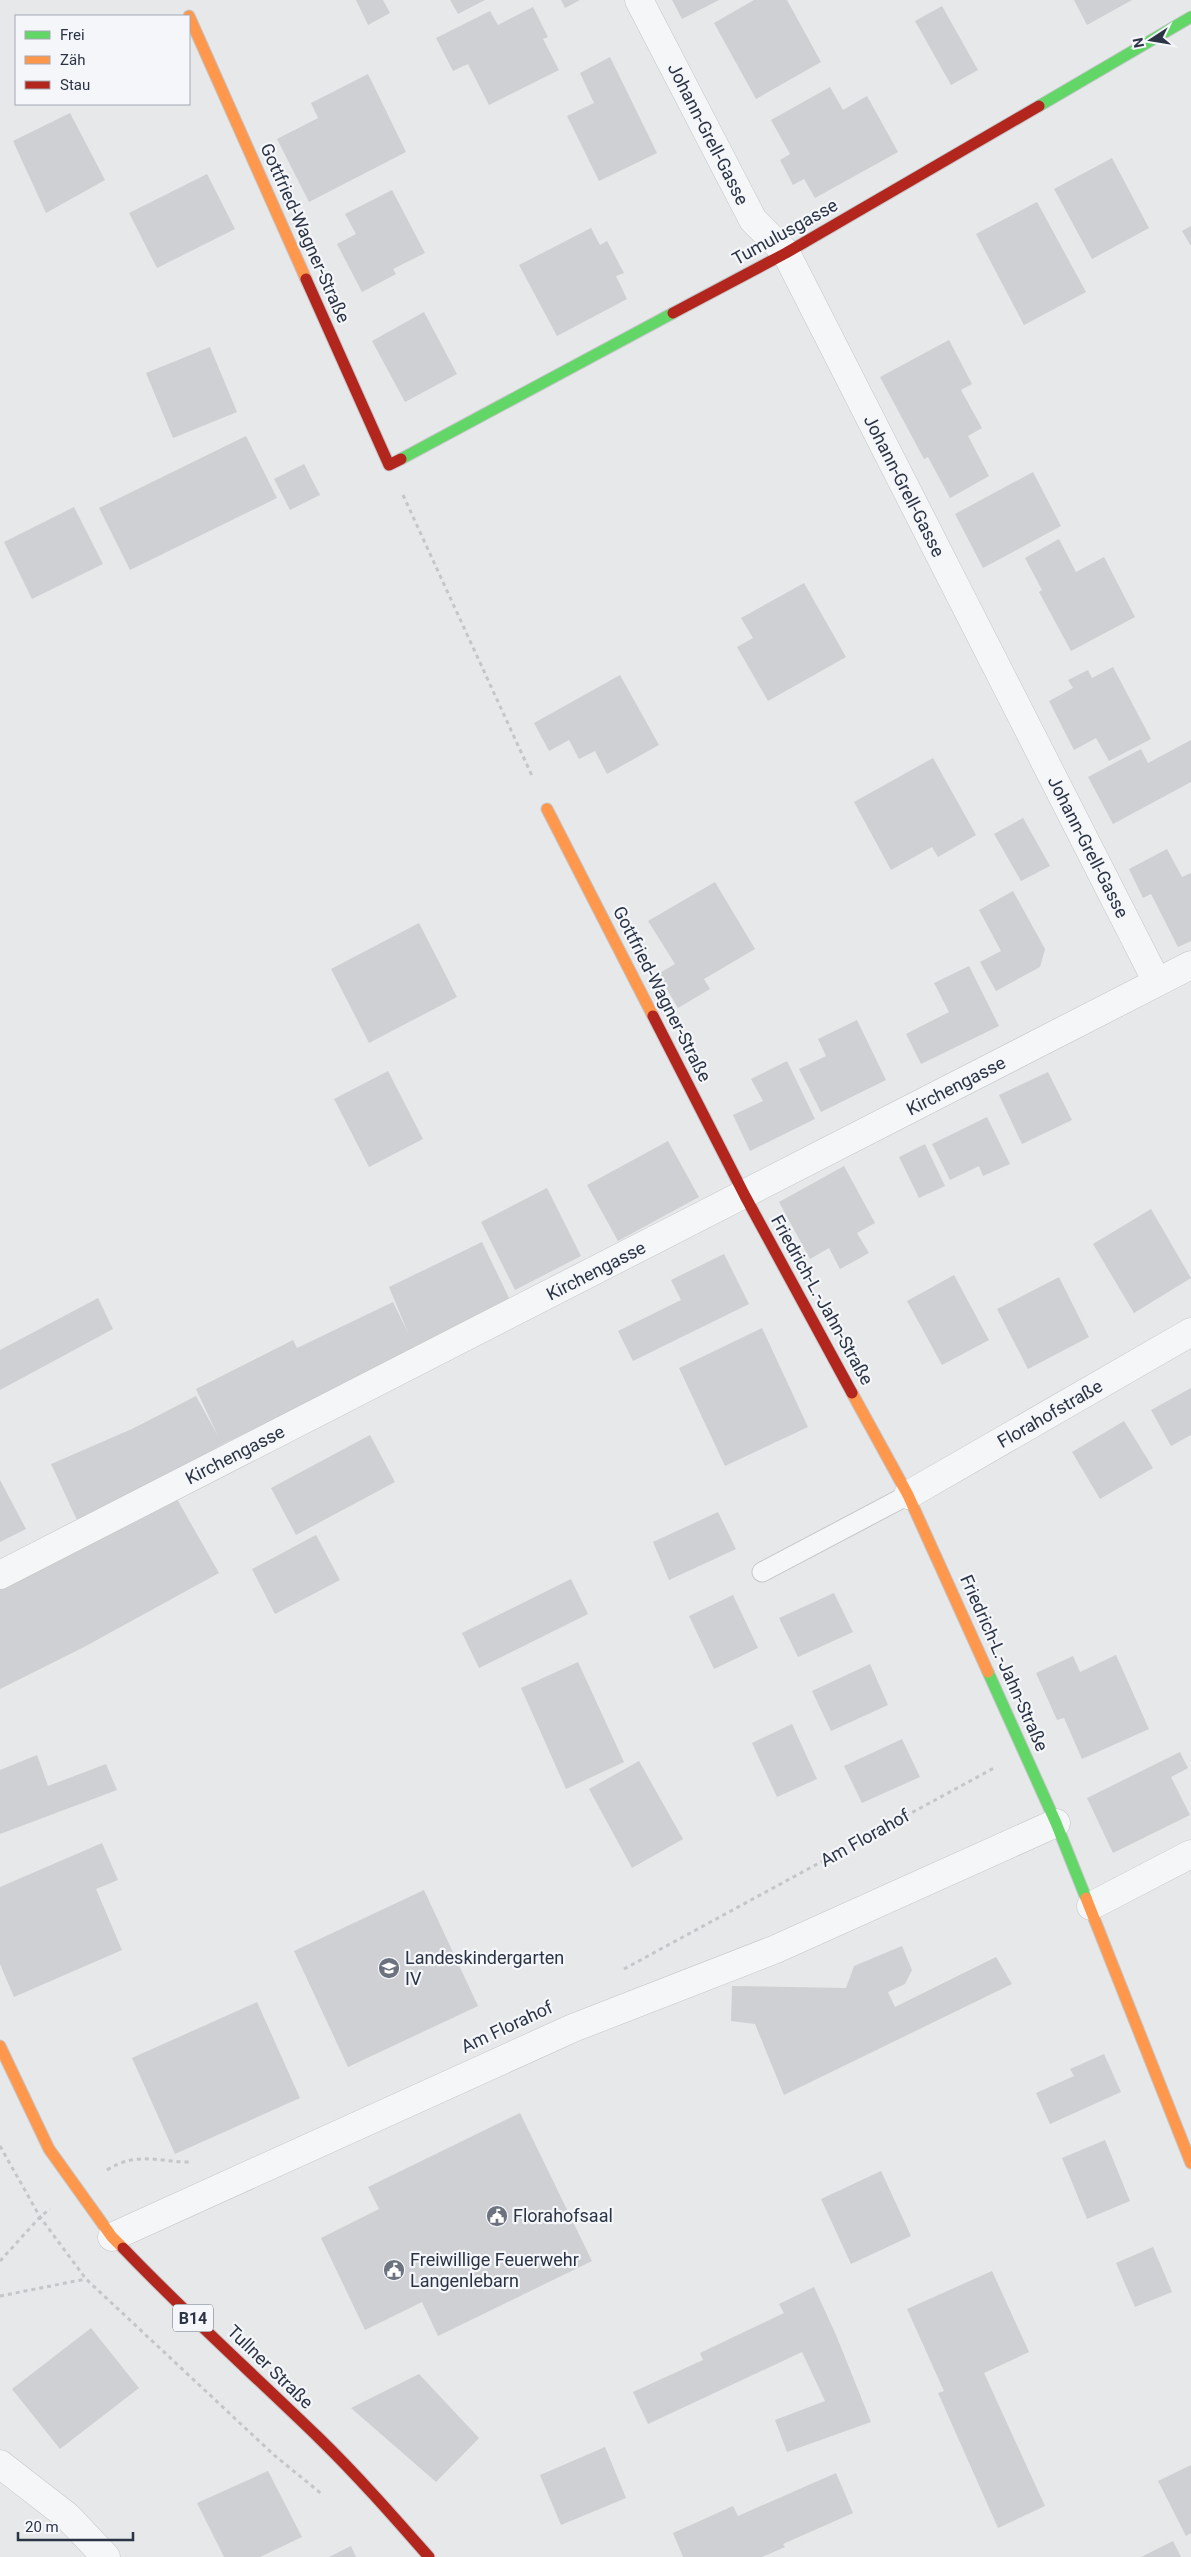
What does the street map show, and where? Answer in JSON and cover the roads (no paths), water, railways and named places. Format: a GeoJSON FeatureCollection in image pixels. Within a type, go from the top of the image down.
{"type":"FeatureCollection","features":[{"type":"Feature","properties":{"kind":"street","name":"Johann-Grell-Gasse"},"geometry":{"type":"LineString","coordinates":[[639,0],[753,220],[786,254],[1157,982]]}},
{"type":"Feature","properties":{"kind":"street","name":"Tumulusgasse"},"geometry":{"type":"LineString","coordinates":[[389,465],[786,254],[1191,17]]}},
{"type":"Feature","properties":{"kind":"street","name":"Gottfried-Wagner-Straße"},"geometry":{"type":"LineString","coordinates":[[190,18],[389,465]]}},
{"type":"Feature","properties":{"kind":"street","name":"Gottfried-Wagner-Straße"},"geometry":{"type":"LineString","coordinates":[[547,809],[745,1196]]}},
{"type":"Feature","properties":{"kind":"street","name":"Kirchengasse"},"geometry":{"type":"LineString","coordinates":[[0,1575],[745,1196],[1191,965]]}},
{"type":"Feature","properties":{"kind":"street","name":"Friedrich-L.-Jahn-Straße"},"geometry":{"type":"LineString","coordinates":[[745,1196],[908,1495],[1025,1750],[1056,1823],[1091,1906],[1191,2163]]}},
{"type":"Feature","properties":{"kind":"street","name":"Florahofstraße"},"geometry":{"type":"LineString","coordinates":[[908,1495],[1191,1332]]}},
{"type":"Feature","properties":{"kind":"street","name":"Am Florahof"},"geometry":{"type":"LineString","coordinates":[[112,2238],[573,2028],[776,1949],[1056,1823]]}},
{"type":"Feature","properties":{"kind":"street"},"geometry":{"type":"LineString","coordinates":[[1091,1906],[1191,1854]]}},
{"type":"Feature","properties":{"kind":"street","name":"Tullner Straße"},"geometry":{"type":"LineString","coordinates":[[0,2046],[49,2148],[112,2238],[166,2293],[319,2438],[389,2511],[429,2557]]}},
{"type":"Feature","properties":{"kind":"street"},"geometry":{"type":"LineString","coordinates":[[0,2464],[67,2516],[106,2557]]}},
{"type":"Feature","properties":{"kind":"lane"},"geometry":{"type":"LineString","coordinates":[[762,1572],[908,1495]]}},
{"type":"Feature","properties":{"kind":"place","name":"Landeskindergarten IV"},"geometry":{"type":"Point","coordinates":[389,1968]}},
{"type":"Feature","properties":{"kind":"place","name":"Florahofsaal"},"geometry":{"type":"Point","coordinates":[497,2216]}},
{"type":"Feature","properties":{"kind":"place","name":"Freiwillige Feuerwehr Langenlebarn"},"geometry":{"type":"Point","coordinates":[394,2270]}}]}
